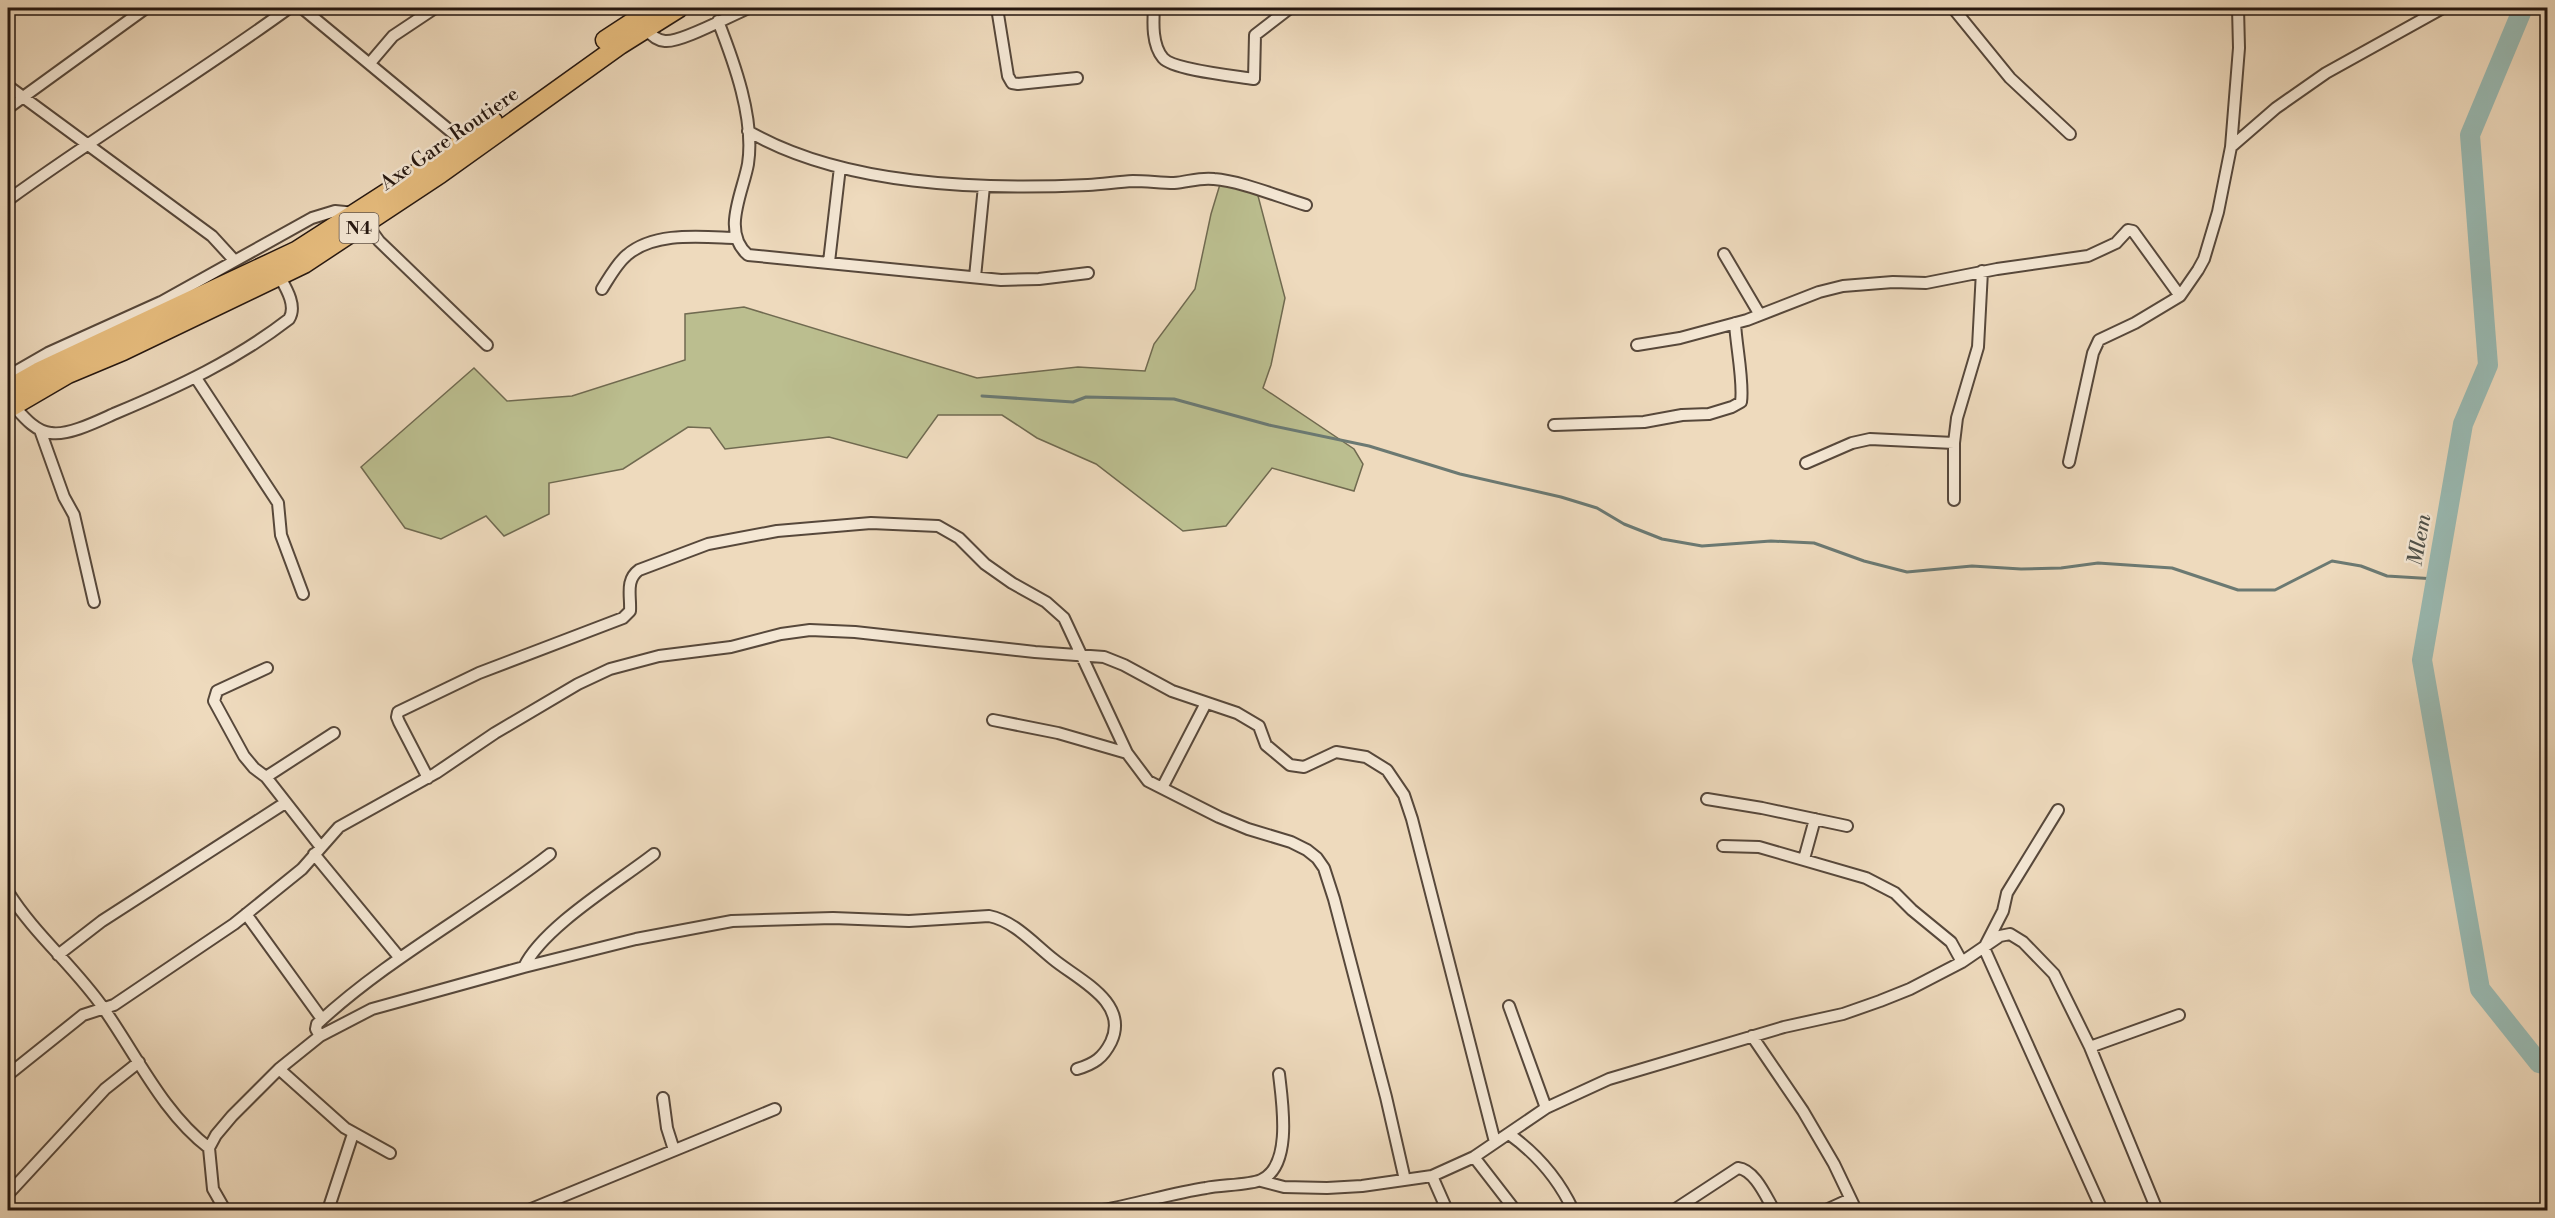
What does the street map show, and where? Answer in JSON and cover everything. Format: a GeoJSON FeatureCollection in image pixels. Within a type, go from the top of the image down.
{"type":"FeatureCollection","features":[{"type":"Feature","properties":{"kind":"highway","name":"Axe Gare Routiere"},"geometry":{"type":"LineString","coordinates":[[9,400],[64,368],[123,351],[276,270],[304,264],[361,218],[554,91],[639,18],[654,8]]}},
{"type":"Feature","properties":{"kind":"highway","name":"Axe Gare Routiere"},"geometry":{"type":"LineString","coordinates":[[639,18],[679,8]]}},
{"type":"Feature","properties":{"kind":"street"},"geometry":{"type":"LineString","coordinates":[[8,108],[146,8]]}},
{"type":"Feature","properties":{"kind":"street"},"geometry":{"type":"LineString","coordinates":[[8,200],[289,8]]}},
{"type":"Feature","properties":{"kind":"street"},"geometry":{"type":"LineString","coordinates":[[302,8],[468,146]]}},
{"type":"Feature","properties":{"kind":"street"},"geometry":{"type":"LineString","coordinates":[[370,63],[393,36],[435,8]]}},
{"type":"Feature","properties":{"kind":"street"},"geometry":{"type":"LineString","coordinates":[[639,18],[661,41],[672,41],[748,8]]}},
{"type":"Feature","properties":{"kind":"street"},"geometry":{"type":"LineString","coordinates":[[997,8],[1008,76],[1012,83],[1077,78]]}},
{"type":"Feature","properties":{"kind":"street"},"geometry":{"type":"LineString","coordinates":[[1154,8],[1155,38],[1160,53],[1168,62],[1218,74],[1254,79],[1255,34],[1290,8]]}},
{"type":"Feature","properties":{"kind":"street"},"geometry":{"type":"LineString","coordinates":[[1953,8],[2010,78],[2070,134]]}},
{"type":"Feature","properties":{"kind":"street"},"geometry":{"type":"LineString","coordinates":[[2069,462],[2093,353],[2099,340],[2135,323],[2180,296],[2198,270],[2207,250],[2225,184],[2231,147],[2239,48],[2238,8]]}},
{"type":"Feature","properties":{"kind":"street"},"geometry":{"type":"LineString","coordinates":[[2231,147],[2276,108],[2326,73],[2443,8]]}},
{"type":"Feature","properties":{"kind":"street"},"geometry":{"type":"LineString","coordinates":[[718,21],[739,82],[748,131],[747,165],[737,205],[736,238],[742,250],[748,255],[975,277],[1039,279],[1088,273]]}},
{"type":"Feature","properties":{"kind":"street"},"geometry":{"type":"LineString","coordinates":[[8,86],[212,236],[234,260]]}},
{"type":"Feature","properties":{"kind":"street"},"geometry":{"type":"LineString","coordinates":[[748,131],[786,152],[840,167],[917,181],[1020,187],[1134,181],[1172,183],[1210,178],[1224,180],[1306,205]]}},
{"type":"Feature","properties":{"kind":"street"},"geometry":{"type":"LineString","coordinates":[[829,262],[840,167]]}},
{"type":"Feature","properties":{"kind":"street"},"geometry":{"type":"LineString","coordinates":[[975,277],[984,186]]}},
{"type":"Feature","properties":{"kind":"street"},"geometry":{"type":"LineString","coordinates":[[8,376],[48,353],[161,302],[312,218],[335,211],[361,218],[379,241],[487,345]]}},
{"type":"Feature","properties":{"kind":"street"},"geometry":{"type":"LineString","coordinates":[[1637,345],[1680,338],[1735,323],[1843,286],[1893,282],[1926,284],[1982,272],[2088,256],[2116,243],[2128,230],[2133,231],[2180,296]]}},
{"type":"Feature","properties":{"kind":"street"},"geometry":{"type":"LineString","coordinates":[[602,289],[626,256],[639,247],[660,240],[681,238],[736,238]]}},
{"type":"Feature","properties":{"kind":"street"},"geometry":{"type":"LineString","coordinates":[[1724,255],[1760,315]]}},
{"type":"Feature","properties":{"kind":"street"},"geometry":{"type":"LineString","coordinates":[[40,430],[56,433],[93,423],[196,378],[238,355],[289,319],[292,314],[292,304],[276,270]]}},
{"type":"Feature","properties":{"kind":"street"},"geometry":{"type":"LineString","coordinates":[[1953,500],[1957,418],[1977,347],[1982,272]]}},
{"type":"Feature","properties":{"kind":"street"},"geometry":{"type":"LineString","coordinates":[[1554,425],[1644,422],[1682,415],[1709,414],[1732,407],[1740,402],[1742,390],[1735,323]]}},
{"type":"Feature","properties":{"kind":"street"},"geometry":{"type":"LineString","coordinates":[[196,378],[278,503],[281,535],[303,594]]}},
{"type":"Feature","properties":{"kind":"street"},"geometry":{"type":"LineString","coordinates":[[9,400],[40,430],[62,490],[74,515],[94,602]]}},
{"type":"Feature","properties":{"kind":"street"},"geometry":{"type":"LineString","coordinates":[[1806,463],[1852,443],[1870,439],[1954,443]]}},
{"type":"Feature","properties":{"kind":"street"},"geometry":{"type":"LineString","coordinates":[[428,778],[397,717],[402,708],[530,653],[623,618],[630,611],[630,581],[639,570],[708,544],[777,531],[871,523],[938,526],[959,538],[985,564],[1012,583],[1046,602],[1064,618],[1127,753],[1148,781],[1219,817],[1248,829],[1291,842],[1317,858],[1324,868],[1334,899],[1386,1097],[1404,1180]]}},
{"type":"Feature","properties":{"kind":"street"},"geometry":{"type":"LineString","coordinates":[[8,1075],[83,1015],[105,1010],[198,949],[246,914],[302,869],[339,827],[428,778],[495,733],[578,684],[610,669],[659,656],[731,647],[781,634],[810,630],[855,632],[1104,657],[1124,664],[1172,691],[1237,713],[1259,726],[1266,746],[1296,768],[1304,767],[1335,752],[1366,758],[1387,770],[1404,795],[1426,870],[1495,1143]]}},
{"type":"Feature","properties":{"kind":"street"},"geometry":{"type":"LineString","coordinates":[[267,668],[217,691],[214,701],[244,756],[266,777],[317,850],[399,957]]}},
{"type":"Feature","properties":{"kind":"street"},"geometry":{"type":"LineString","coordinates":[[1162,788],[1206,703]]}},
{"type":"Feature","properties":{"kind":"street"},"geometry":{"type":"LineString","coordinates":[[993,720],[1058,733],[1127,753]]}},
{"type":"Feature","properties":{"kind":"street"},"geometry":{"type":"LineString","coordinates":[[266,777],[334,733]]}},
{"type":"Feature","properties":{"kind":"street"},"geometry":{"type":"LineString","coordinates":[[1707,799],[1847,826]]}},
{"type":"Feature","properties":{"kind":"street"},"geometry":{"type":"LineString","coordinates":[[58,955],[102,921],[285,803]]}},
{"type":"Feature","properties":{"kind":"street"},"geometry":{"type":"LineString","coordinates":[[1984,948],[2002,911],[2007,893],[2058,810]]}},
{"type":"Feature","properties":{"kind":"street"},"geometry":{"type":"LineString","coordinates":[[1804,859],[1815,819]]}},
{"type":"Feature","properties":{"kind":"street"},"geometry":{"type":"LineString","coordinates":[[1723,846],[1758,847],[1866,878],[1895,893],[1951,942],[1962,962]]}},
{"type":"Feature","properties":{"kind":"street"},"geometry":{"type":"LineString","coordinates":[[320,1036],[316,1026],[322,1019],[399,957],[520,878],[550,854]]}},
{"type":"Feature","properties":{"kind":"street"},"geometry":{"type":"LineString","coordinates":[[524,967],[533,951],[572,915],[654,854]]}},
{"type":"Feature","properties":{"kind":"street"},"geometry":{"type":"LineString","coordinates":[[8,891],[36,931],[105,1010],[188,1130],[210,1149]]}},
{"type":"Feature","properties":{"kind":"street"},"geometry":{"type":"LineString","coordinates":[[246,914],[322,1019]]}},
{"type":"Feature","properties":{"kind":"street"},"geometry":{"type":"LineString","coordinates":[[225,1210],[213,1189],[210,1149],[216,1135],[279,1069],[320,1036],[341,1023],[392,1002],[458,987],[524,967],[636,939],[732,921],[833,918],[909,921],[989,916],[1001,918],[1098,992],[1108,1003],[1113,1013],[1115,1028],[1113,1037],[1105,1053],[1099,1059],[1092,1065],[1077,1069]]}},
{"type":"Feature","properties":{"kind":"street"},"geometry":{"type":"LineString","coordinates":[[1103,1210],[1204,1188],[1261,1180],[1284,1187],[1303,1189],[1362,1186],[1432,1176],[1474,1157],[1546,1108],[1609,1079],[1752,1036],[1843,1014],[1880,1001],[1910,989],[1962,962],[2000,936],[2010,934],[2023,942],[2054,974],[2090,1047],[2157,1210]]}},
{"type":"Feature","properties":{"kind":"street"},"geometry":{"type":"LineString","coordinates":[[1984,948],[2102,1210]]}},
{"type":"Feature","properties":{"kind":"street"},"geometry":{"type":"LineString","coordinates":[[1509,1006],[1546,1108]]}},
{"type":"Feature","properties":{"kind":"street"},"geometry":{"type":"LineString","coordinates":[[2090,1047],[2179,1015]]}},
{"type":"Feature","properties":{"kind":"street"},"geometry":{"type":"LineString","coordinates":[[1752,1036],[1803,1111],[1856,1210]]}},
{"type":"Feature","properties":{"kind":"street"},"geometry":{"type":"LineString","coordinates":[[8,1194],[105,1089],[139,1062]]}},
{"type":"Feature","properties":{"kind":"street"},"geometry":{"type":"LineString","coordinates":[[279,1069],[352,1134],[390,1153]]}},
{"type":"Feature","properties":{"kind":"street"},"geometry":{"type":"LineString","coordinates":[[1261,1180],[1277,1164],[1282,1148],[1283,1105],[1279,1074]]}},
{"type":"Feature","properties":{"kind":"street"},"geometry":{"type":"LineString","coordinates":[[663,1098],[667,1128],[674,1150]]}},
{"type":"Feature","properties":{"kind":"street"},"geometry":{"type":"LineString","coordinates":[[529,1210],[775,1109]]}},
{"type":"Feature","properties":{"kind":"street"},"geometry":{"type":"LineString","coordinates":[[328,1210],[352,1134]]}},
{"type":"Feature","properties":{"kind":"street"},"geometry":{"type":"LineString","coordinates":[[1509,1134],[1530,1149],[1549,1169],[1573,1210]]}},
{"type":"Feature","properties":{"kind":"street"},"geometry":{"type":"LineString","coordinates":[[1474,1157],[1515,1210]]}},
{"type":"Feature","properties":{"kind":"street"},"geometry":{"type":"LineString","coordinates":[[1674,1210],[1738,1168],[1744,1168],[1750,1173],[1774,1210]]}},
{"type":"Feature","properties":{"kind":"street"},"geometry":{"type":"LineString","coordinates":[[1432,1176],[1447,1210]]}},
{"type":"Feature","properties":{"kind":"street"},"geometry":{"type":"LineString","coordinates":[[1826,1210],[1850,1199]]}},
{"type":"Feature","properties":{"kind":"green space"},"geometry":{"type":"Polygon","coordinates":[[[1221,181],[1257,192],[1285,298],[1271,365],[1263,388],[1354,449],[1363,464],[1354,491],[1272,468],[1226,526],[1183,531],[1096,464],[1037,438],[1002,415],[938,415],[907,458],[829,437],[725,449],[710,428],[688,427],[623,469],[549,483],[549,514],[504,536],[486,516],[441,539],[405,528],[361,467],[474,368],[507,401],[572,396],[685,360],[685,314],[744,307],[977,378],[1078,367],[1145,371],[1154,344],[1195,289],[1211,214],[1221,181]]]}},
{"type":"Feature","properties":{"kind":"waterway","name":"Mlem"},"geometry":{"type":"LineString","coordinates":[[2523,8],[2470,135],[2488,365],[2463,424],[2422,660],[2480,989],[2539,1063],[2548,1065]]}},
{"type":"Feature","properties":{"kind":"waterway"},"geometry":{"type":"LineString","coordinates":[[982,396],[1073,402],[1086,397],[1174,399],[1269,425],[1369,446],[1460,474],[1561,497],[1597,508],[1624,524],[1662,539],[1702,546],[1771,541],[1814,543],[1864,561],[1907,572],[1972,566],[2021,569],[2061,568],[2098,563],[2172,568],[2238,590],[2275,590],[2332,561],[2361,566],[2387,576],[2436,579]]}}]}
